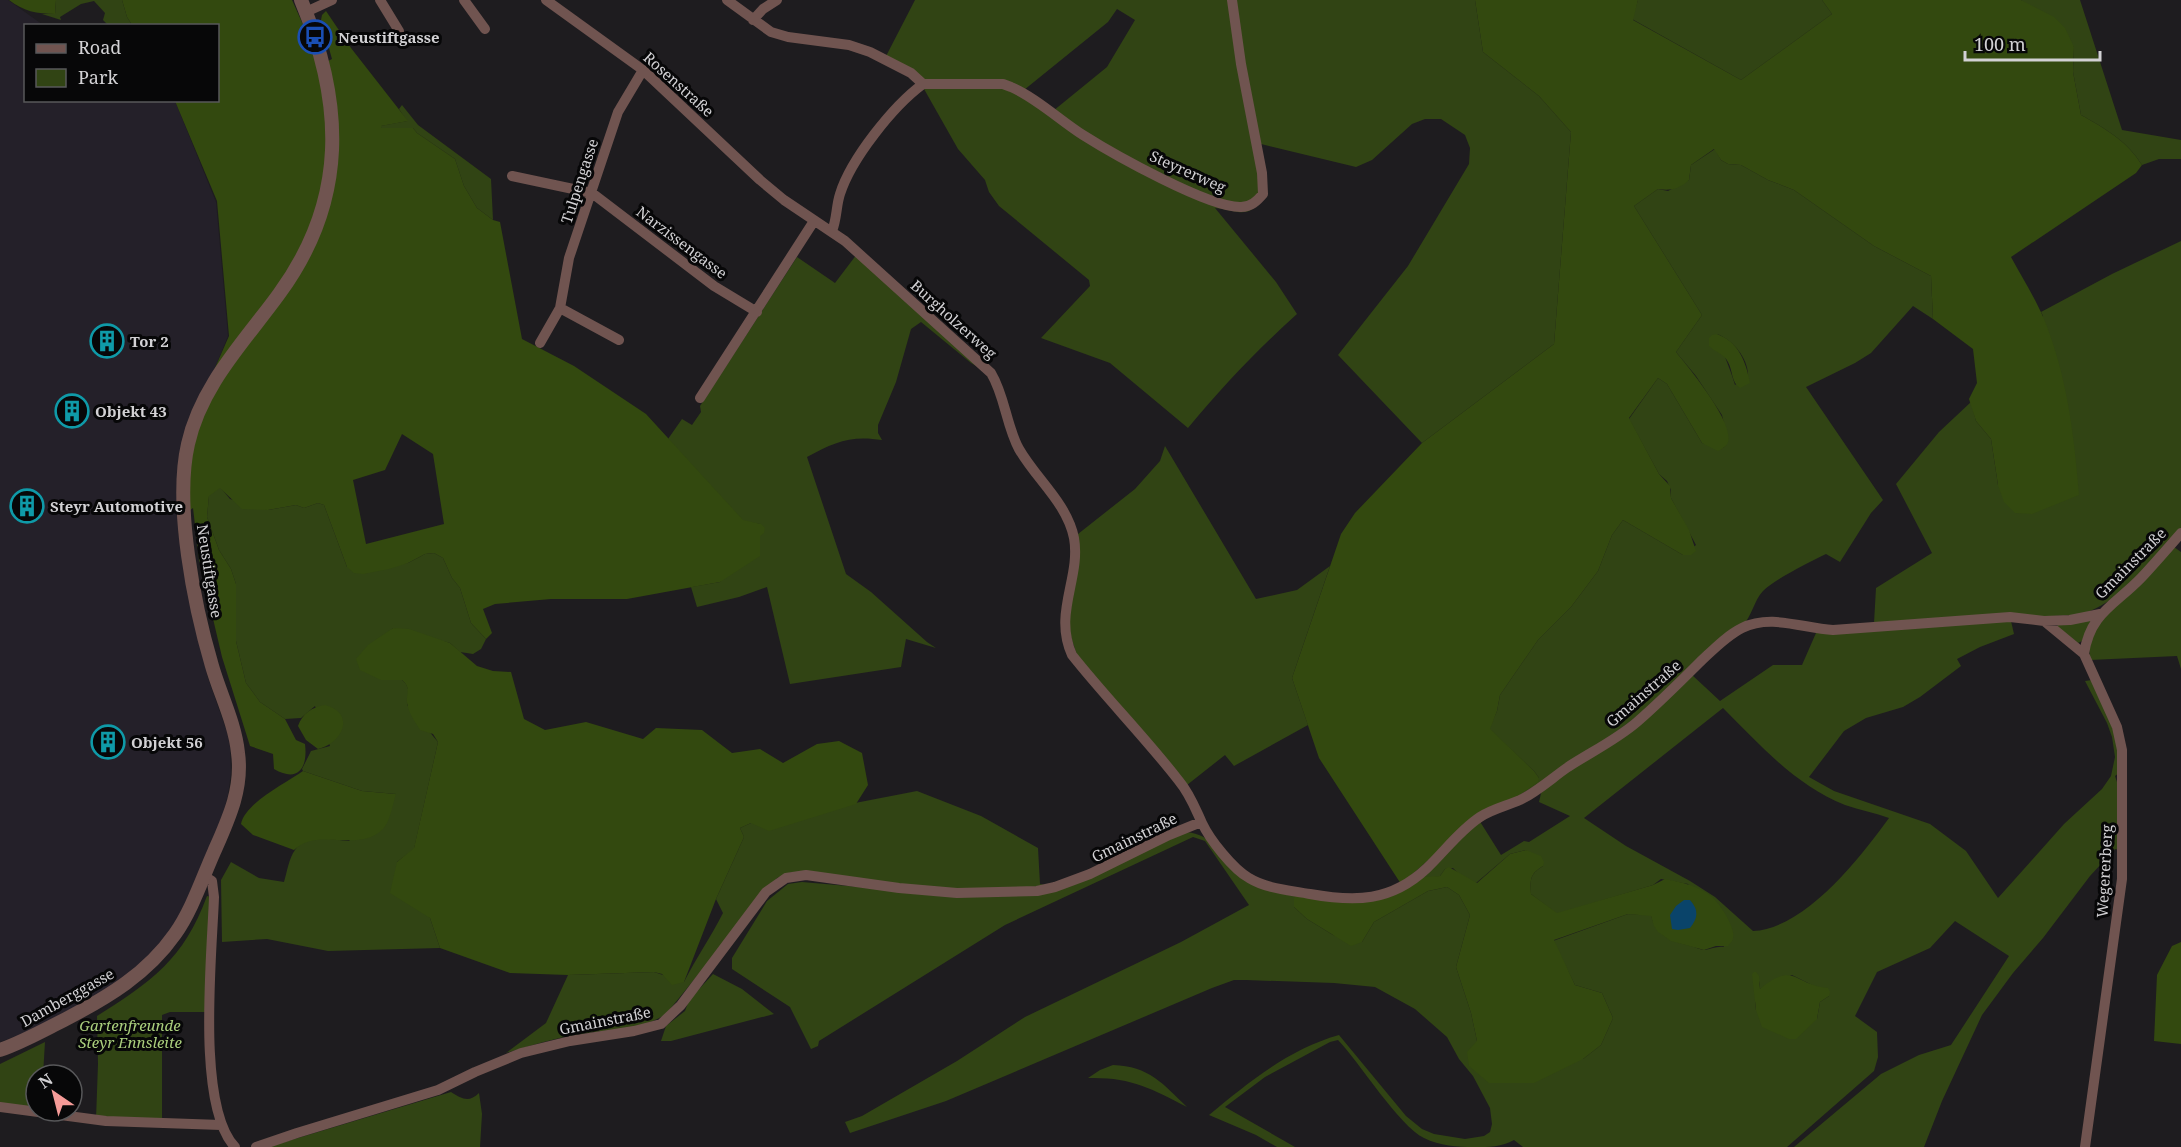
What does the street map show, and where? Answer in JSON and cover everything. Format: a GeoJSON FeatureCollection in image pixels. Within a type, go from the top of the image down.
{"type":"FeatureCollection","features":[{"type":"Feature","properties":{"kind":"street","name":"Neustiftgasse"},"geometry":{"type":"LineString","coordinates":[[204,876],[236,798],[239,754],[212,667],[198,611],[188,548],[184,474],[190,435],[208,393],[298,264],[308,247],[321,211],[330,174],[332,123],[330,91],[323,61],[304,6],[332,0]]}},
{"type":"Feature","properties":{"kind":"street"},"geometry":{"type":"LineString","coordinates":[[380,0],[399,31]]}},
{"type":"Feature","properties":{"kind":"street"},"geometry":{"type":"LineString","coordinates":[[464,0],[485,29]]}},
{"type":"Feature","properties":{"kind":"street","name":"Rosenstraße"},"geometry":{"type":"LineString","coordinates":[[546,0],[643,70],[784,200]]}},
{"type":"Feature","properties":{"kind":"street"},"geometry":{"type":"LineString","coordinates":[[727,0],[753,20],[778,34],[849,45],[870,52],[911,73],[923,84],[897,106],[854,166],[840,194],[832,231]]}},
{"type":"Feature","properties":{"kind":"street"},"geometry":{"type":"LineString","coordinates":[[753,20],[763,9],[777,0]]}},
{"type":"Feature","properties":{"kind":"street","name":"Steyrerweg"},"geometry":{"type":"LineString","coordinates":[[923,84],[1003,84],[1011,87],[1084,136],[1126,159],[1212,202],[1241,207],[1255,203],[1263,194],[1261,165],[1241,63],[1232,0]]}},
{"type":"Feature","properties":{"kind":"street","name":"Tulpengasse"},"geometry":{"type":"LineString","coordinates":[[540,343],[560,308],[569,258],[618,112],[643,70]]}},
{"type":"Feature","properties":{"kind":"street"},"geometry":{"type":"LineString","coordinates":[[512,176],[592,193]]}},
{"type":"Feature","properties":{"kind":"street","name":"Narzissengasse"},"geometry":{"type":"LineString","coordinates":[[592,193],[714,286],[756,312]]}},
{"type":"Feature","properties":{"kind":"street","name":"Burgholzerweg"},"geometry":{"type":"LineString","coordinates":[[784,200],[832,231],[991,373],[999,387],[1008,421],[1019,448],[1055,498],[1072,529],[1075,550],[1064,623],[1065,635],[1072,655],[1180,781],[1196,807],[1201,822]]}},
{"type":"Feature","properties":{"kind":"street"},"geometry":{"type":"LineString","coordinates":[[700,398],[814,221]]}},
{"type":"Feature","properties":{"kind":"street"},"geometry":{"type":"LineString","coordinates":[[560,308],[619,340]]}},
{"type":"Feature","properties":{"kind":"street","name":"Gmainstraße"},"geometry":{"type":"LineString","coordinates":[[2084,654],[2086,641],[2100,614],[2128,591],[2181,533]]}},
{"type":"Feature","properties":{"kind":"street","name":"Gmainstraße"},"geometry":{"type":"LineString","coordinates":[[255,1147],[297,1132],[438,1090],[521,1053],[570,1041],[634,1031],[661,1024],[681,1005],[766,892],[786,878],[806,875],[899,888],[957,893],[1037,891],[1090,874],[1169,835],[1201,822],[1210,837],[1236,867],[1256,882],[1283,890],[1341,899],[1373,898],[1397,889],[1418,876],[1452,840],[1478,818],[1532,793],[1567,768],[1621,735],[1649,712],[1715,648],[1741,628],[1768,621],[1833,630],[2010,617],[2044,621],[2070,620],[2100,614]]}},
{"type":"Feature","properties":{"kind":"street","name":"Wegererberg"},"geometry":{"type":"LineString","coordinates":[[2044,621],[2084,654],[2117,727],[2122,750],[2122,879],[2085,1147]]}},
{"type":"Feature","properties":{"kind":"street"},"geometry":{"type":"LineString","coordinates":[[204,876],[212,881],[214,888],[209,1056],[221,1125],[235,1147]]}},
{"type":"Feature","properties":{"kind":"street","name":"Damberggasse"},"geometry":{"type":"LineString","coordinates":[[0,1050],[33,1036],[95,1003],[135,977],[158,956],[175,934],[204,876]]}},
{"type":"Feature","properties":{"kind":"street"},"geometry":{"type":"LineString","coordinates":[[0,1107],[106,1121],[221,1125]]}},
{"type":"Feature","properties":{"kind":"shaded area"},"geometry":{"type":"Polygon","coordinates":[[[0,0],[8,0],[42,24],[24,24],[24,102],[175,102],[216,202],[228,336],[182,449],[178,532],[207,675],[227,732],[231,773],[222,817],[180,916],[162,943],[139,967],[105,991],[30,1031],[0,1042],[0,0]]]}},
{"type":"Feature","properties":{"kind":"green space"},"geometry":{"type":"Polygon","coordinates":[[[9,0],[56,0],[55,14],[30,11],[9,0]]]}},
{"type":"Feature","properties":{"kind":"green space"},"geometry":{"type":"Polygon","coordinates":[[[56,0],[122,0],[131,24],[107,24],[103,20],[105,13],[94,1],[81,4],[60,17],[61,20],[42,14],[55,14],[56,0]]]}},
{"type":"Feature","properties":{"kind":"green space"},"geometry":{"type":"Polygon","coordinates":[[[122,0],[292,0],[309,38],[318,66],[332,59],[321,20],[326,11],[351,48],[408,121],[381,126],[382,128],[413,128],[455,159],[464,186],[477,208],[493,220],[500,222],[522,339],[574,366],[646,414],[743,520],[761,524],[765,528],[764,533],[760,536],[760,556],[720,582],[627,599],[551,599],[495,604],[483,609],[492,633],[486,639],[471,623],[460,588],[452,578],[443,558],[434,553],[425,554],[389,569],[363,574],[354,573],[347,567],[324,505],[318,503],[304,508],[296,505],[268,510],[242,509],[220,488],[209,496],[207,517],[219,550],[231,569],[236,584],[236,641],[246,683],[260,702],[285,719],[296,740],[305,744],[305,760],[300,771],[289,774],[274,769],[273,754],[250,746],[222,657],[199,559],[193,508],[182,516],[182,443],[229,336],[217,201],[175,102],[219,102],[219,24],[131,24],[122,0]],[[402,434],[385,470],[353,480],[366,544],[444,524],[433,454],[402,434]]]}},
{"type":"Feature","properties":{"kind":"green space"},"geometry":{"type":"Polygon","coordinates":[[[915,0],[1475,0],[1483,52],[1539,96],[1571,132],[1554,344],[1422,443],[1338,355],[1408,266],[1469,164],[1470,148],[1465,135],[1441,119],[1425,119],[1412,124],[1372,160],[1356,167],[1261,144],[1266,194],[1249,211],[1238,212],[1215,208],[1276,282],[1297,314],[1240,369],[1188,428],[1110,363],[1041,338],[1090,286],[1089,280],[999,206],[989,192],[985,180],[958,149],[924,89],[909,75],[883,62],[915,0]],[[1117,9],[1108,22],[1024,90],[1053,111],[1107,67],[1135,20],[1117,9]]]}},
{"type":"Feature","properties":{"kind":"green space"},"geometry":{"type":"Polygon","coordinates":[[[1475,0],[1638,0],[1633,20],[1741,80],[1832,14],[1822,0],[2021,0],[2054,17],[2065,28],[2074,47],[2073,72],[2081,115],[2123,142],[2142,165],[2136,173],[2011,257],[2033,295],[2052,340],[2064,384],[2072,428],[2079,495],[2032,514],[2015,513],[2004,502],[1998,485],[1991,439],[1976,421],[1969,399],[1977,383],[1973,349],[1933,319],[1931,276],[1874,246],[1794,190],[1768,180],[1741,165],[1728,164],[1721,160],[1714,149],[1691,165],[1689,180],[1685,183],[1675,189],[1658,189],[1634,206],[1702,315],[1676,352],[1718,409],[1728,433],[1728,442],[1718,451],[1702,443],[1667,384],[1658,378],[1629,418],[1659,474],[1670,486],[1671,498],[1689,530],[1696,551],[1691,555],[1683,555],[1623,520],[1612,535],[1598,571],[1571,607],[1538,640],[1500,695],[1490,729],[1534,771],[1539,778],[1538,782],[1433,856],[1401,884],[1319,758],[1292,678],[1341,534],[1355,513],[1422,443],[1554,344],[1571,132],[1539,96],[1483,52],[1475,0]]]}},
{"type":"Feature","properties":{"kind":"green space"},"geometry":{"type":"Polygon","coordinates":[[[1638,0],[1822,0],[1832,14],[1741,80],[1632,19],[1638,0]]]}},
{"type":"Feature","properties":{"kind":"green space"},"geometry":{"type":"Polygon","coordinates":[[[2021,0],[2080,0],[2122,130],[2181,140],[2181,159],[2159,159],[2142,165],[2123,142],[2081,115],[2073,72],[2074,47],[2021,0]]]}},
{"type":"Feature","properties":{"kind":"green space"},"geometry":{"type":"Polygon","coordinates":[[[402,105],[418,125],[491,179],[493,220],[477,208],[464,186],[455,159],[413,128],[382,128],[380,126],[407,121],[399,109],[402,105]]]}},
{"type":"Feature","properties":{"kind":"green space"},"geometry":{"type":"Polygon","coordinates":[[[1715,149],[1721,160],[1728,164],[1741,165],[1768,180],[1794,190],[1874,246],[1931,276],[1933,319],[1913,306],[1871,353],[1806,387],[1883,500],[1871,513],[1840,562],[1826,554],[1768,586],[1760,595],[1742,626],[1634,719],[1576,760],[1515,797],[1539,778],[1489,729],[1497,711],[1500,695],[1538,640],[1571,607],[1598,571],[1612,535],[1623,520],[1683,555],[1696,545],[1671,498],[1671,490],[1667,481],[1659,474],[1629,419],[1658,378],[1667,384],[1702,443],[1723,448],[1728,441],[1722,415],[1696,376],[1676,352],[1702,315],[1634,206],[1658,189],[1668,191],[1689,180],[1691,165],[1715,149]],[[1717,334],[1735,385],[1748,375],[1747,369],[1738,350],[1717,334]]]}},
{"type":"Feature","properties":{"kind":"green space"},"geometry":{"type":"Polygon","coordinates":[[[2181,241],[2181,529],[2135,580],[2122,591],[2109,601],[2078,615],[1874,623],[1876,588],[1932,553],[1896,484],[1939,432],[1971,402],[1976,421],[1991,439],[1998,485],[2043,316],[2041,312],[2181,241]]]}},
{"type":"Feature","properties":{"kind":"green space"},"geometry":{"type":"Polygon","coordinates":[[[857,254],[983,370],[971,363],[921,322],[911,329],[896,382],[878,425],[878,433],[882,440],[861,438],[843,441],[807,457],[846,574],[871,592],[936,648],[906,639],[901,667],[790,684],[767,587],[739,597],[697,607],[691,587],[720,582],[760,524],[743,521],[668,439],[682,419],[692,425],[701,412],[700,406],[797,257],[835,283],[857,254]]]}},
{"type":"Feature","properties":{"kind":"green space"},"geometry":{"type":"Polygon","coordinates":[[[1717,334],[1736,347],[1750,383],[1740,388],[1737,386],[1726,359],[1709,346],[1709,338],[1717,334]]]}},
{"type":"Feature","properties":{"kind":"green space"},"geometry":{"type":"Polygon","coordinates":[[[1165,446],[1256,599],[1297,590],[1330,566],[1292,678],[1308,725],[1234,766],[1225,755],[1187,785],[1077,655],[1068,628],[1078,534],[1135,489],[1160,461],[1165,446]]]}},
{"type":"Feature","properties":{"kind":"green space"},"geometry":{"type":"Polygon","coordinates":[[[220,487],[230,499],[268,510],[296,505],[304,508],[318,503],[324,505],[347,567],[408,563],[425,554],[434,553],[443,558],[452,578],[460,588],[471,623],[486,639],[481,649],[473,654],[460,652],[450,643],[393,628],[386,634],[381,680],[402,680],[407,685],[407,705],[438,742],[414,849],[397,862],[430,918],[440,948],[328,951],[267,939],[222,942],[221,880],[231,862],[259,878],[284,882],[291,857],[305,841],[320,839],[349,841],[396,794],[362,791],[303,771],[311,751],[330,746],[315,706],[301,718],[285,719],[260,702],[246,683],[236,641],[236,584],[231,569],[219,550],[207,517],[209,495],[220,487]]]}},
{"type":"Feature","properties":{"kind":"green space"},"geometry":{"type":"Polygon","coordinates":[[[2174,547],[2181,552],[2181,669],[2177,656],[2090,660],[2089,641],[2102,618],[2174,547]]]}},
{"type":"Feature","properties":{"kind":"green space"},"geometry":{"type":"Polygon","coordinates":[[[2089,619],[2091,622],[2082,641],[2078,643],[2057,624],[2089,619]]]}},
{"type":"Feature","properties":{"kind":"green space"},"geometry":{"type":"Polygon","coordinates":[[[2011,621],[2014,634],[1957,659],[1961,666],[1920,697],[1903,707],[1866,718],[1844,731],[1809,777],[1834,791],[1930,824],[1966,851],[1998,898],[2064,824],[2102,789],[2111,776],[2115,757],[2112,737],[2085,681],[2092,680],[2116,736],[2119,773],[2115,776],[2119,850],[2115,849],[2090,876],[1982,1015],[1942,1101],[1924,1147],[1794,1147],[1881,1074],[1919,1055],[1951,1045],[2009,956],[1955,921],[1930,948],[1877,972],[1855,1016],[1877,1032],[1878,1057],[1874,1071],[1787,1147],[1523,1147],[1514,1140],[1490,1147],[1461,1147],[1442,1144],[1424,1138],[1403,1121],[1338,1040],[1330,1042],[1265,1077],[1225,1107],[1295,1147],[1277,1147],[1256,1135],[1209,1115],[1286,1058],[1339,1035],[1406,1116],[1422,1129],[1434,1134],[1465,1139],[1484,1136],[1490,1132],[1492,1124],[1490,1108],[1473,1076],[1459,1059],[1447,1037],[1415,1009],[1375,987],[1246,980],[1234,980],[1212,988],[946,1101],[850,1133],[845,1122],[862,1116],[957,1061],[1025,1017],[1181,942],[1249,905],[1205,841],[1193,837],[1005,925],[819,1041],[818,1046],[811,1049],[790,1007],[732,969],[732,958],[767,901],[788,884],[802,882],[974,897],[1031,895],[1184,832],[1204,837],[1222,859],[1235,870],[1298,893],[1294,907],[1307,919],[1333,935],[1362,942],[1374,922],[1428,891],[1447,887],[1459,895],[1470,915],[1456,967],[1471,1013],[1477,1041],[1583,1059],[1601,1045],[1613,1018],[1602,993],[1575,985],[1553,941],[1628,914],[1651,915],[1661,933],[1677,942],[1703,950],[1724,947],[1688,884],[1661,879],[1653,885],[1557,914],[1531,894],[1532,877],[1543,866],[1526,850],[1510,854],[1476,883],[1453,868],[1445,869],[1440,876],[1415,881],[1479,820],[1501,855],[1524,841],[1529,842],[1570,816],[1539,802],[1542,789],[1573,768],[1691,674],[1720,701],[1773,665],[1802,665],[1816,633],[2011,621]],[[1723,708],[1584,818],[1626,846],[1715,897],[1753,931],[1773,927],[1793,918],[1812,904],[1847,871],[1889,818],[1845,805],[1810,787],[1779,763],[1723,708]],[[1792,975],[1760,989],[1760,981],[1755,1001],[1756,1010],[1817,1019],[1820,1002],[1829,996],[1827,988],[1818,988],[1792,975]]]}},
{"type":"Feature","properties":{"kind":"green space"},"geometry":{"type":"Polygon","coordinates":[[[393,628],[409,629],[450,643],[477,666],[493,671],[511,672],[524,719],[545,730],[586,722],[643,739],[656,728],[702,730],[732,753],[760,749],[783,763],[817,744],[839,741],[862,753],[868,785],[856,804],[769,831],[751,823],[740,828],[744,837],[716,899],[684,982],[672,985],[662,974],[654,972],[568,975],[510,973],[440,948],[430,918],[390,893],[397,862],[414,848],[438,742],[433,734],[420,730],[413,719],[407,703],[407,686],[402,680],[381,680],[360,670],[356,659],[368,645],[393,628]]]}},
{"type":"Feature","properties":{"kind":"green space"},"geometry":{"type":"Polygon","coordinates":[[[325,705],[340,714],[343,721],[342,728],[334,741],[318,749],[306,740],[298,726],[308,712],[325,705]]]}},
{"type":"Feature","properties":{"kind":"green space"},"geometry":{"type":"Polygon","coordinates":[[[303,771],[362,791],[396,794],[383,829],[373,836],[362,839],[314,840],[294,850],[253,835],[241,824],[244,816],[258,801],[303,771]]]}},
{"type":"Feature","properties":{"kind":"green space"},"geometry":{"type":"Polygon","coordinates":[[[917,791],[981,816],[1038,848],[1040,884],[1049,886],[982,890],[917,886],[792,872],[777,878],[666,1014],[646,1024],[571,1036],[506,1053],[546,1023],[568,975],[654,972],[684,982],[723,913],[716,899],[744,837],[740,828],[751,823],[917,791]]]}},
{"type":"Feature","properties":{"kind":"green space"},"geometry":{"type":"Polygon","coordinates":[[[1526,850],[1541,856],[1544,862],[1532,877],[1531,894],[1557,913],[1653,885],[1665,879],[1696,887],[1712,897],[1727,916],[1733,934],[1728,946],[1716,946],[1704,950],[1671,941],[1658,932],[1651,916],[1628,914],[1554,940],[1575,985],[1602,993],[1613,1018],[1601,1045],[1583,1059],[1534,1083],[1489,1083],[1469,1066],[1467,1052],[1477,1041],[1471,1013],[1456,967],[1470,915],[1459,895],[1447,887],[1428,891],[1374,922],[1362,942],[1351,946],[1307,919],[1294,907],[1294,898],[1298,893],[1351,902],[1424,877],[1440,876],[1449,867],[1477,883],[1510,854],[1526,850]]]}},
{"type":"Feature","properties":{"kind":"green space","name":"Gartenfreunde Steyr Ennsleite"},"geometry":{"type":"Polygon","coordinates":[[[207,896],[212,897],[206,1012],[170,1012],[162,1015],[162,1121],[96,1119],[97,1016],[134,992],[164,967],[188,937],[207,896]]]}},
{"type":"Feature","properties":{"kind":"green space"},"geometry":{"type":"Polygon","coordinates":[[[2181,942],[2181,1044],[2154,1041],[2157,975],[2172,946],[2181,942]]]}},
{"type":"Feature","properties":{"kind":"green space"},"geometry":{"type":"Polygon","coordinates":[[[1754,972],[1759,976],[1760,989],[1781,976],[1788,975],[1828,988],[1829,996],[1820,1002],[1817,1019],[1796,1039],[1789,1039],[1762,1027],[1756,1010],[1752,974],[1754,972]]]}},
{"type":"Feature","properties":{"kind":"green space"},"geometry":{"type":"Polygon","coordinates":[[[713,974],[742,989],[774,1014],[671,1041],[661,1041],[666,1026],[685,1011],[689,1000],[713,974]]]}},
{"type":"Feature","properties":{"kind":"green space","name":"Gartenfreunde Steyr Ennsleite"},"geometry":{"type":"Polygon","coordinates":[[[45,1042],[44,1063],[24,1063],[24,1108],[0,1104],[0,1064],[45,1042]]]}},
{"type":"Feature","properties":{"kind":"green space"},"geometry":{"type":"Polygon","coordinates":[[[1113,1065],[1126,1066],[1146,1073],[1163,1084],[1187,1107],[1140,1085],[1116,1079],[1088,1078],[1113,1065]]]}},
{"type":"Feature","properties":{"kind":"green space"},"geometry":{"type":"Polygon","coordinates":[[[451,1092],[465,1099],[472,1098],[479,1093],[482,1114],[480,1147],[268,1147],[451,1092]]]}},
{"type":"Feature","properties":{"kind":"water"},"geometry":{"type":"Polygon","coordinates":[[[1684,900],[1690,900],[1695,907],[1695,921],[1690,928],[1672,929],[1670,915],[1684,900]]]}},
{"type":"Feature","properties":{"kind":"place","name":"Neustiftgasse"},"geometry":{"type":"Point","coordinates":[315,37]}},
{"type":"Feature","properties":{"kind":"place","name":"Tor 2"},"geometry":{"type":"Point","coordinates":[107,341]}},
{"type":"Feature","properties":{"kind":"place","name":"Objekt 43"},"geometry":{"type":"Point","coordinates":[72,411]}},
{"type":"Feature","properties":{"kind":"place","name":"Steyr Automotive"},"geometry":{"type":"Point","coordinates":[27,506]}},
{"type":"Feature","properties":{"kind":"place","name":"Objekt 56"},"geometry":{"type":"Point","coordinates":[108,742]}}]}
